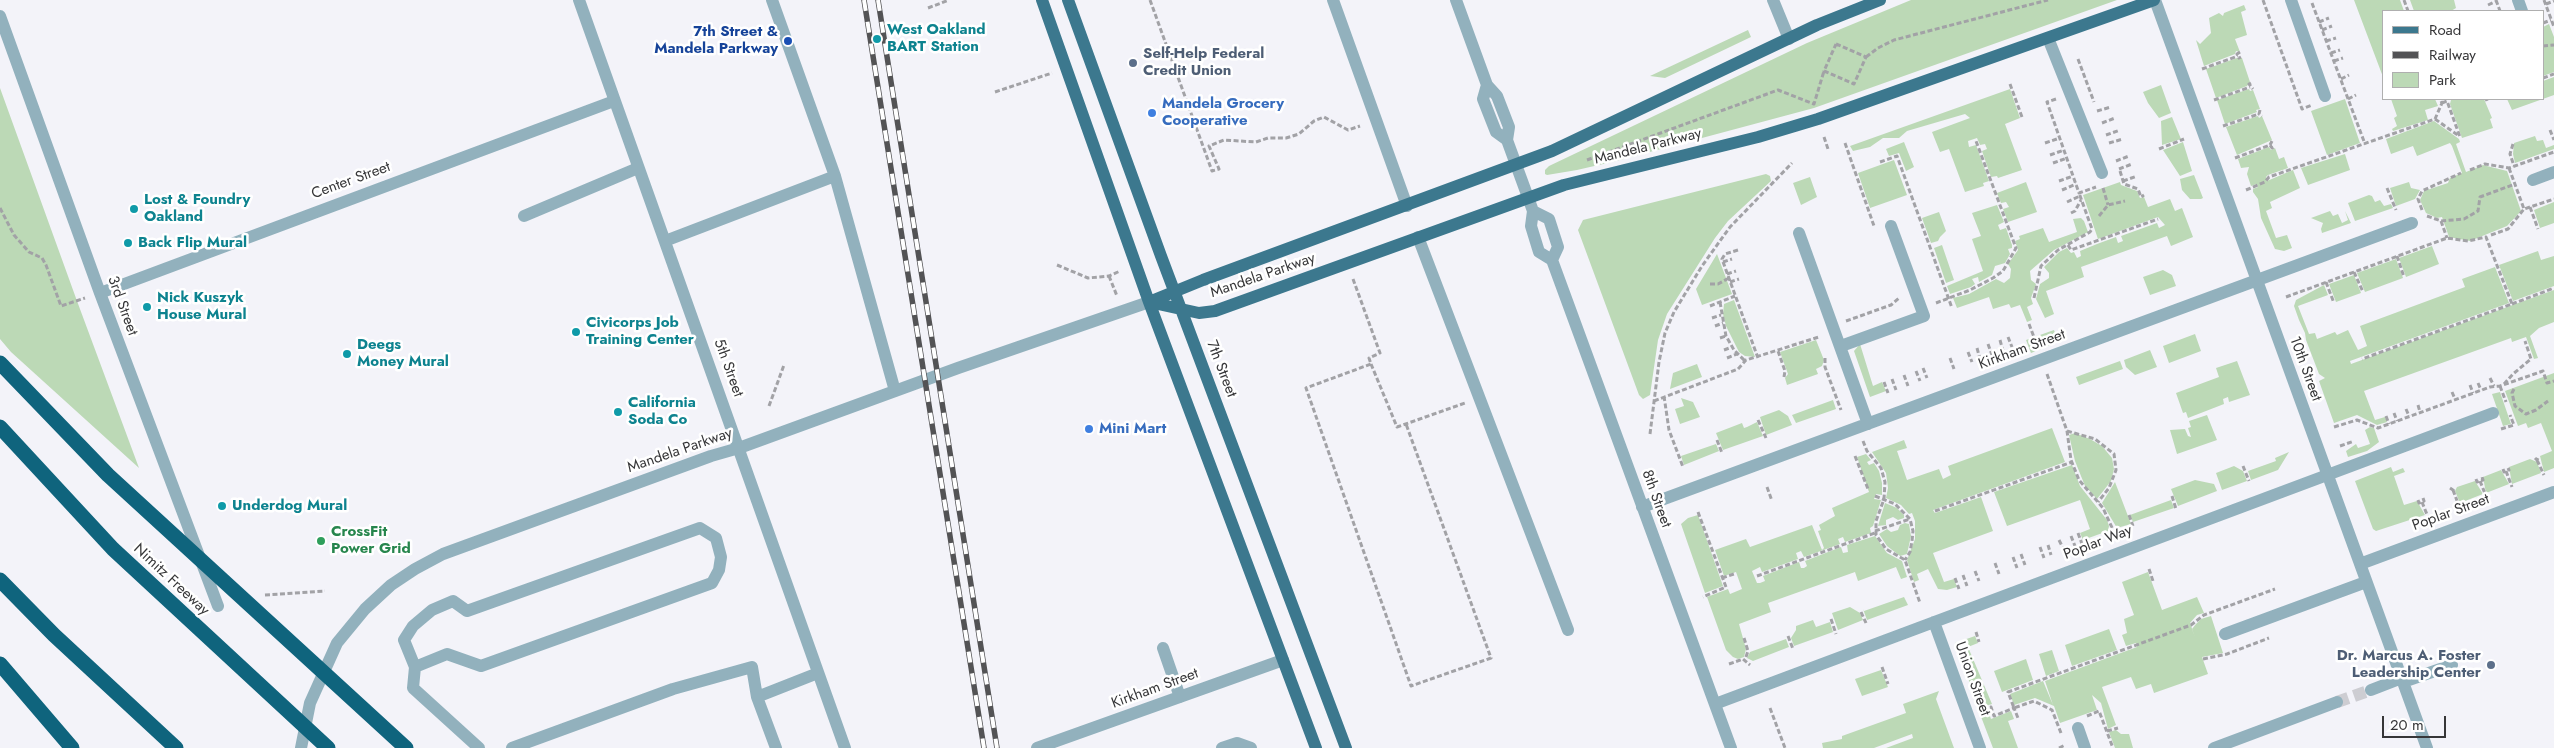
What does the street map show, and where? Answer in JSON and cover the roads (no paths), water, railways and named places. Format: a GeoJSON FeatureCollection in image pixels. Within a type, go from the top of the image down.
{"type":"FeatureCollection","features":[{"type":"Feature","properties":{"kind":"highway"},"geometry":{"type":"LineString","coordinates":[[0,363],[108,475],[406,748]]}},
{"type":"Feature","properties":{"kind":"highway","name":"Nimitz Freeway"},"geometry":{"type":"LineString","coordinates":[[0,427],[120,555],[328,748]]}},
{"type":"Feature","properties":{"kind":"highway"},"geometry":{"type":"LineString","coordinates":[[0,580],[54,635],[176,748]]}},
{"type":"Feature","properties":{"kind":"highway"},"geometry":{"type":"LineString","coordinates":[[0,664],[72,748]]}},
{"type":"Feature","properties":{"kind":"main road"},"geometry":{"type":"LineString","coordinates":[[1042,0],[1149,302],[1316,748]]}},
{"type":"Feature","properties":{"kind":"main road","name":"7th Street"},"geometry":{"type":"LineString","coordinates":[[1068,0],[1174,292],[1346,748]]}},
{"type":"Feature","properties":{"kind":"main road","name":"Mandela Parkway"},"geometry":{"type":"LineString","coordinates":[[1149,302],[1552,151],[1789,39],[1880,0]]}},
{"type":"Feature","properties":{"kind":"main road","name":"Mandela Parkway"},"geometry":{"type":"LineString","coordinates":[[1149,302],[1199,313],[1215,311],[1418,238],[1531,205],[1564,185],[1758,137],[1818,119],[2154,0]]}},
{"type":"Feature","properties":{"kind":"street","name":"5th Street"},"geometry":{"type":"LineString","coordinates":[[579,0],[845,748]]}},
{"type":"Feature","properties":{"kind":"street"},"geometry":{"type":"LineString","coordinates":[[772,0],[835,176],[895,390]]}},
{"type":"Feature","properties":{"kind":"street"},"geometry":{"type":"LineString","coordinates":[[1333,0],[1407,206]]}},
{"type":"Feature","properties":{"kind":"street","name":"8th Street"},"geometry":{"type":"LineString","coordinates":[[1456,0],[1487,85],[1483,99],[1496,132],[1506,140],[1531,205],[1531,226],[1539,252],[1552,260],[1731,748]]}},
{"type":"Feature","properties":{"kind":"street"},"geometry":{"type":"LineString","coordinates":[[1772,0],[1789,39]]}},
{"type":"Feature","properties":{"kind":"street","name":"10th Street"},"geometry":{"type":"LineString","coordinates":[[2154,0],[2427,748]]}},
{"type":"Feature","properties":{"kind":"street"},"geometry":{"type":"LineString","coordinates":[[2291,0],[2325,96]]}},
{"type":"Feature","properties":{"kind":"street","name":"3rd Street"},"geometry":{"type":"LineString","coordinates":[[0,16],[100,292],[218,606]]}},
{"type":"Feature","properties":{"kind":"street"},"geometry":{"type":"LineString","coordinates":[[2048,38],[2103,180]]}},
{"type":"Feature","properties":{"kind":"street","name":"Center Street"},"geometry":{"type":"LineString","coordinates":[[100,292],[614,101]]}},
{"type":"Feature","properties":{"kind":"street"},"geometry":{"type":"LineString","coordinates":[[524,216],[638,168]]}},
{"type":"Feature","properties":{"kind":"street"},"geometry":{"type":"LineString","coordinates":[[2533,180],[2554,172]]}},
{"type":"Feature","properties":{"kind":"street"},"geometry":{"type":"LineString","coordinates":[[665,241],[835,176]]}},
{"type":"Feature","properties":{"kind":"street","name":"8th Street"},"geometry":{"type":"LineString","coordinates":[[1531,205],[1549,219],[1558,246],[1552,260]]}},
{"type":"Feature","properties":{"kind":"street","name":"Kirkham Street"},"geometry":{"type":"LineString","coordinates":[[1642,507],[2412,223]]}},
{"type":"Feature","properties":{"kind":"street"},"geometry":{"type":"LineString","coordinates":[[1841,346],[1924,316],[1891,226]]}},
{"type":"Feature","properties":{"kind":"street"},"geometry":{"type":"LineString","coordinates":[[1799,233],[1868,424]]}},
{"type":"Feature","properties":{"kind":"street"},"geometry":{"type":"LineString","coordinates":[[1418,238],[1568,630]]}},
{"type":"Feature","properties":{"kind":"street","name":"Mandela Parkway"},"geometry":{"type":"LineString","coordinates":[[301,748],[310,703],[337,643],[365,609],[391,585],[414,569],[451,551],[711,456],[739,448],[895,390],[1149,302]]}},
{"type":"Feature","properties":{"kind":"street","name":"Poplar Way"},"geometry":{"type":"LineString","coordinates":[[1715,704],[2493,413]]}},
{"type":"Feature","properties":{"kind":"street","name":"Poplar Street"},"geometry":{"type":"LineString","coordinates":[[2360,564],[2554,492]]}},
{"type":"Feature","properties":{"kind":"street"},"geometry":{"type":"LineString","coordinates":[[415,667],[447,654],[480,666],[712,583],[719,570],[721,557],[716,538],[700,528],[467,611],[453,601],[432,610],[413,626],[404,640],[415,667],[413,688],[479,748]]}},
{"type":"Feature","properties":{"kind":"street"},"geometry":{"type":"LineString","coordinates":[[2225,634],[2366,582]]}},
{"type":"Feature","properties":{"kind":"street","name":"Union Street"},"geometry":{"type":"LineString","coordinates":[[1934,622],[1980,748]]}},
{"type":"Feature","properties":{"kind":"street"},"geometry":{"type":"LineString","coordinates":[[1163,648],[1180,697]]}},
{"type":"Feature","properties":{"kind":"street","name":"Kirkham Street"},"geometry":{"type":"LineString","coordinates":[[1037,748],[1283,660]]}},
{"type":"Feature","properties":{"kind":"street"},"geometry":{"type":"LineString","coordinates":[[2371,690],[2452,664]]}},
{"type":"Feature","properties":{"kind":"street"},"geometry":{"type":"LineString","coordinates":[[512,748],[673,689],[752,667],[757,697],[776,748]]}},
{"type":"Feature","properties":{"kind":"street"},"geometry":{"type":"LineString","coordinates":[[757,697],[818,674]]}},
{"type":"Feature","properties":{"kind":"street"},"geometry":{"type":"LineString","coordinates":[[2214,748],[2338,702]]}},
{"type":"Feature","properties":{"kind":"street"},"geometry":{"type":"LineString","coordinates":[[2078,728],[2085,748]]}},
{"type":"Feature","properties":{"kind":"street"},"geometry":{"type":"LineString","coordinates":[[1222,748],[1237,743],[1251,748]]}},
{"type":"Feature","properties":{"kind":"tunnel"},"geometry":{"type":"LineString","coordinates":[[2337,702],[2371,690]]}},
{"type":"Feature","properties":{"kind":"railway"},"geometry":{"type":"LineString","coordinates":[[864,0],[984,748]]}},
{"type":"Feature","properties":{"kind":"railway"},"geometry":{"type":"LineString","coordinates":[[878,0],[997,748]]}},
{"type":"Feature","properties":{"kind":"place","name":"West Oakland BART Station"},"geometry":{"type":"Point","coordinates":[877,39]}},
{"type":"Feature","properties":{"kind":"place","name":"7th Street & Mandela Parkway"},"geometry":{"type":"Point","coordinates":[788,41]}},
{"type":"Feature","properties":{"kind":"place","name":"Self-Help Federal Credit Union"},"geometry":{"type":"Point","coordinates":[1133,63]}},
{"type":"Feature","properties":{"kind":"place","name":"Mandela Grocery Cooperative"},"geometry":{"type":"Point","coordinates":[1152,113]}},
{"type":"Feature","properties":{"kind":"place","name":"Lost & Foundry Oakland"},"geometry":{"type":"Point","coordinates":[134,209]}},
{"type":"Feature","properties":{"kind":"place","name":"Back Flip Mural"},"geometry":{"type":"Point","coordinates":[128,243]}},
{"type":"Feature","properties":{"kind":"place","name":"Nick Kuszyk House Mural"},"geometry":{"type":"Point","coordinates":[147,307]}},
{"type":"Feature","properties":{"kind":"place","name":"Civicorps Job Training Center"},"geometry":{"type":"Point","coordinates":[576,332]}},
{"type":"Feature","properties":{"kind":"place","name":"Deegs Money Mural"},"geometry":{"type":"Point","coordinates":[347,354]}},
{"type":"Feature","properties":{"kind":"place","name":"California Soda Co"},"geometry":{"type":"Point","coordinates":[618,412]}},
{"type":"Feature","properties":{"kind":"place","name":"Mini Mart"},"geometry":{"type":"Point","coordinates":[1089,429]}},
{"type":"Feature","properties":{"kind":"place","name":"Underdog Mural"},"geometry":{"type":"Point","coordinates":[222,506]}},
{"type":"Feature","properties":{"kind":"place","name":"CrossFit Power Grid"},"geometry":{"type":"Point","coordinates":[321,541]}},
{"type":"Feature","properties":{"kind":"place","name":"Dr. Marcus A. Foster Leadership Center"},"geometry":{"type":"Point","coordinates":[2491,665]}}]}
